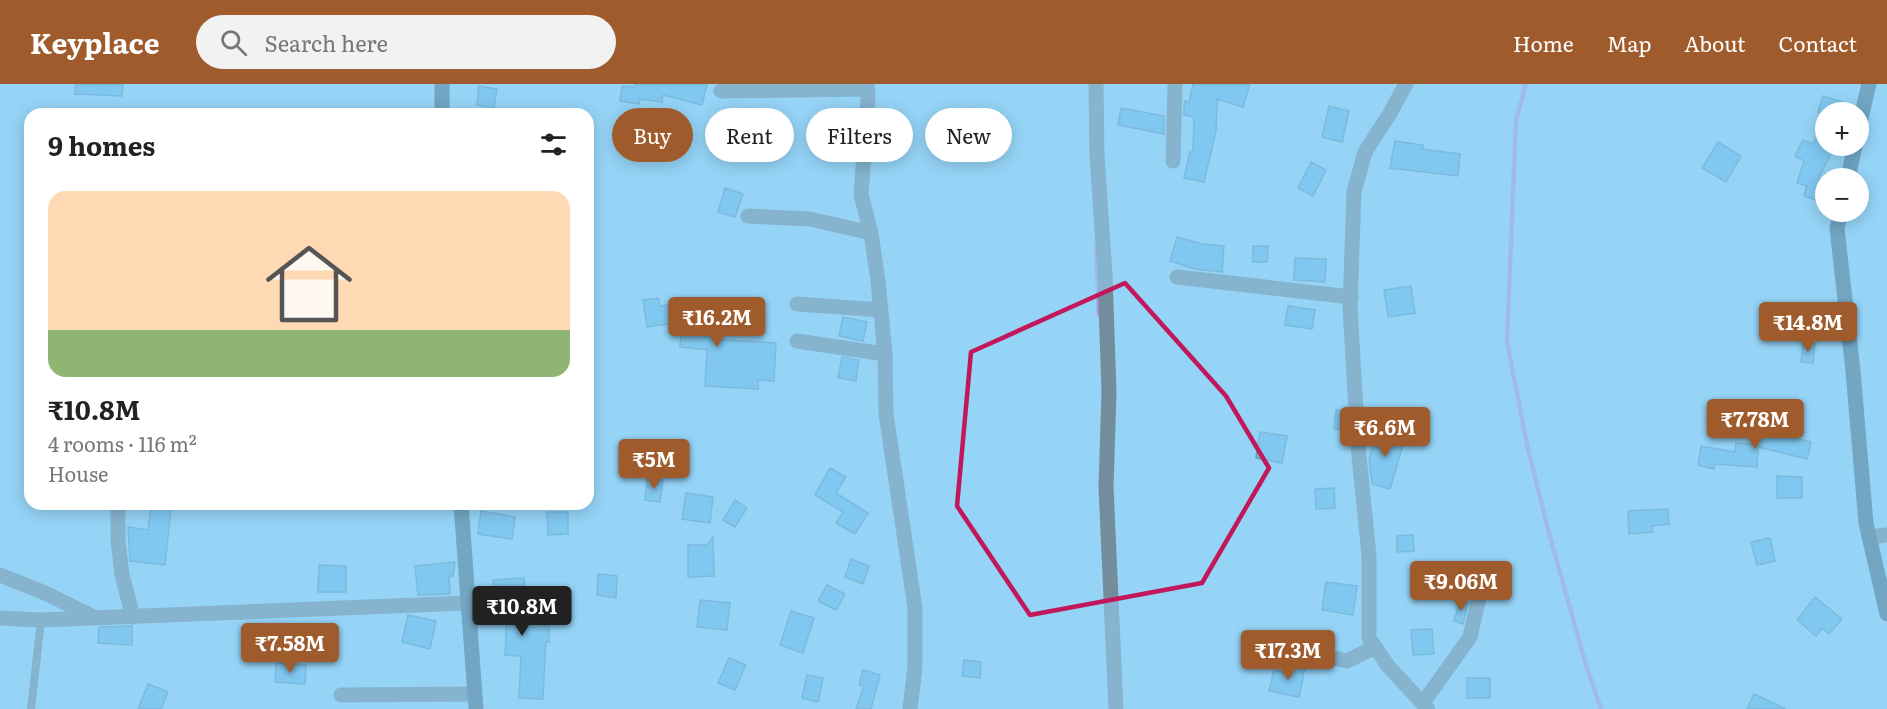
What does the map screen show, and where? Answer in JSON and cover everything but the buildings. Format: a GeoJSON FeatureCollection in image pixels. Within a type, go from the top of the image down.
{"type":"FeatureCollection","features":[{"type":"Feature","properties":{"kind":"street"},"geometry":{"type":"LineString","coordinates":[[442,84],[442,108]]}},
{"type":"Feature","properties":{"kind":"street"},"geometry":{"type":"LineString","coordinates":[[1096,84],[1097,155],[1105,275],[1109,392],[1106,487],[1116,709]]}},
{"type":"Feature","properties":{"kind":"street"},"geometry":{"type":"LineString","coordinates":[[1173,161],[1175,84]]}},
{"type":"Feature","properties":{"kind":"street"},"geometry":{"type":"LineString","coordinates":[[1406,84],[1365,152],[1354,192],[1351,297],[1358,446],[1369,555],[1369,638],[1388,666],[1425,706],[1470,637],[1481,589]]}},
{"type":"Feature","properties":{"kind":"street"},"geometry":{"type":"LineString","coordinates":[[1865,102],[1869,84]]}},
{"type":"Feature","properties":{"kind":"street"},"geometry":{"type":"LineString","coordinates":[[721,91],[867,87],[861,195],[871,233],[885,354],[886,414],[915,608],[915,667],[910,709]]}},
{"type":"Feature","properties":{"kind":"street"},"geometry":{"type":"LineString","coordinates":[[748,216],[810,219],[871,233]]}},
{"type":"Feature","properties":{"kind":"street"},"geometry":{"type":"LineString","coordinates":[[1838,222],[1837,228],[1853,371],[1866,523],[1887,614]]}},
{"type":"Feature","properties":{"kind":"street"},"geometry":{"type":"LineString","coordinates":[[1177,277],[1351,297]]}},
{"type":"Feature","properties":{"kind":"street"},"geometry":{"type":"LineString","coordinates":[[797,304],[881,310]]}},
{"type":"Feature","properties":{"kind":"street"},"geometry":{"type":"LineString","coordinates":[[797,341],[885,354]]}},
{"type":"Feature","properties":{"kind":"street"},"geometry":{"type":"LineString","coordinates":[[118,510],[118,540],[122,575],[133,616]]}},
{"type":"Feature","properties":{"kind":"street"},"geometry":{"type":"LineString","coordinates":[[341,694],[475,702],[461,510]]}},
{"type":"Feature","properties":{"kind":"street"},"geometry":{"type":"LineString","coordinates":[[1869,537],[1887,535]]}},
{"type":"Feature","properties":{"kind":"street"},"geometry":{"type":"LineString","coordinates":[[0,575],[45,593],[95,618]]}},
{"type":"Feature","properties":{"kind":"street"},"geometry":{"type":"LineString","coordinates":[[0,618],[41,620],[467,603]]}},
{"type":"Feature","properties":{"kind":"street"},"geometry":{"type":"LineString","coordinates":[[1326,656],[1347,660],[1375,647]]}},
{"type":"Feature","properties":{"kind":"lane"},"geometry":{"type":"LineString","coordinates":[[31,709],[41,620]]}},
{"type":"Feature","properties":{"kind":"highlighted area"},"geometry":{"type":"Polygon","coordinates":[[[1125,283],[1226,396],[1269,468],[1202,583],[1030,615],[957,506],[971,352],[1125,283]]]}},
{"type":"Feature","properties":{"kind":"waterway"},"geometry":{"type":"LineString","coordinates":[[1526,84],[1516,120],[1507,341],[1527,445],[1549,533],[1586,665],[1601,709]]}},
{"type":"Feature","properties":{"kind":"waterway"},"geometry":{"type":"LineString","coordinates":[[1096,246],[1099,315]]}}]}
